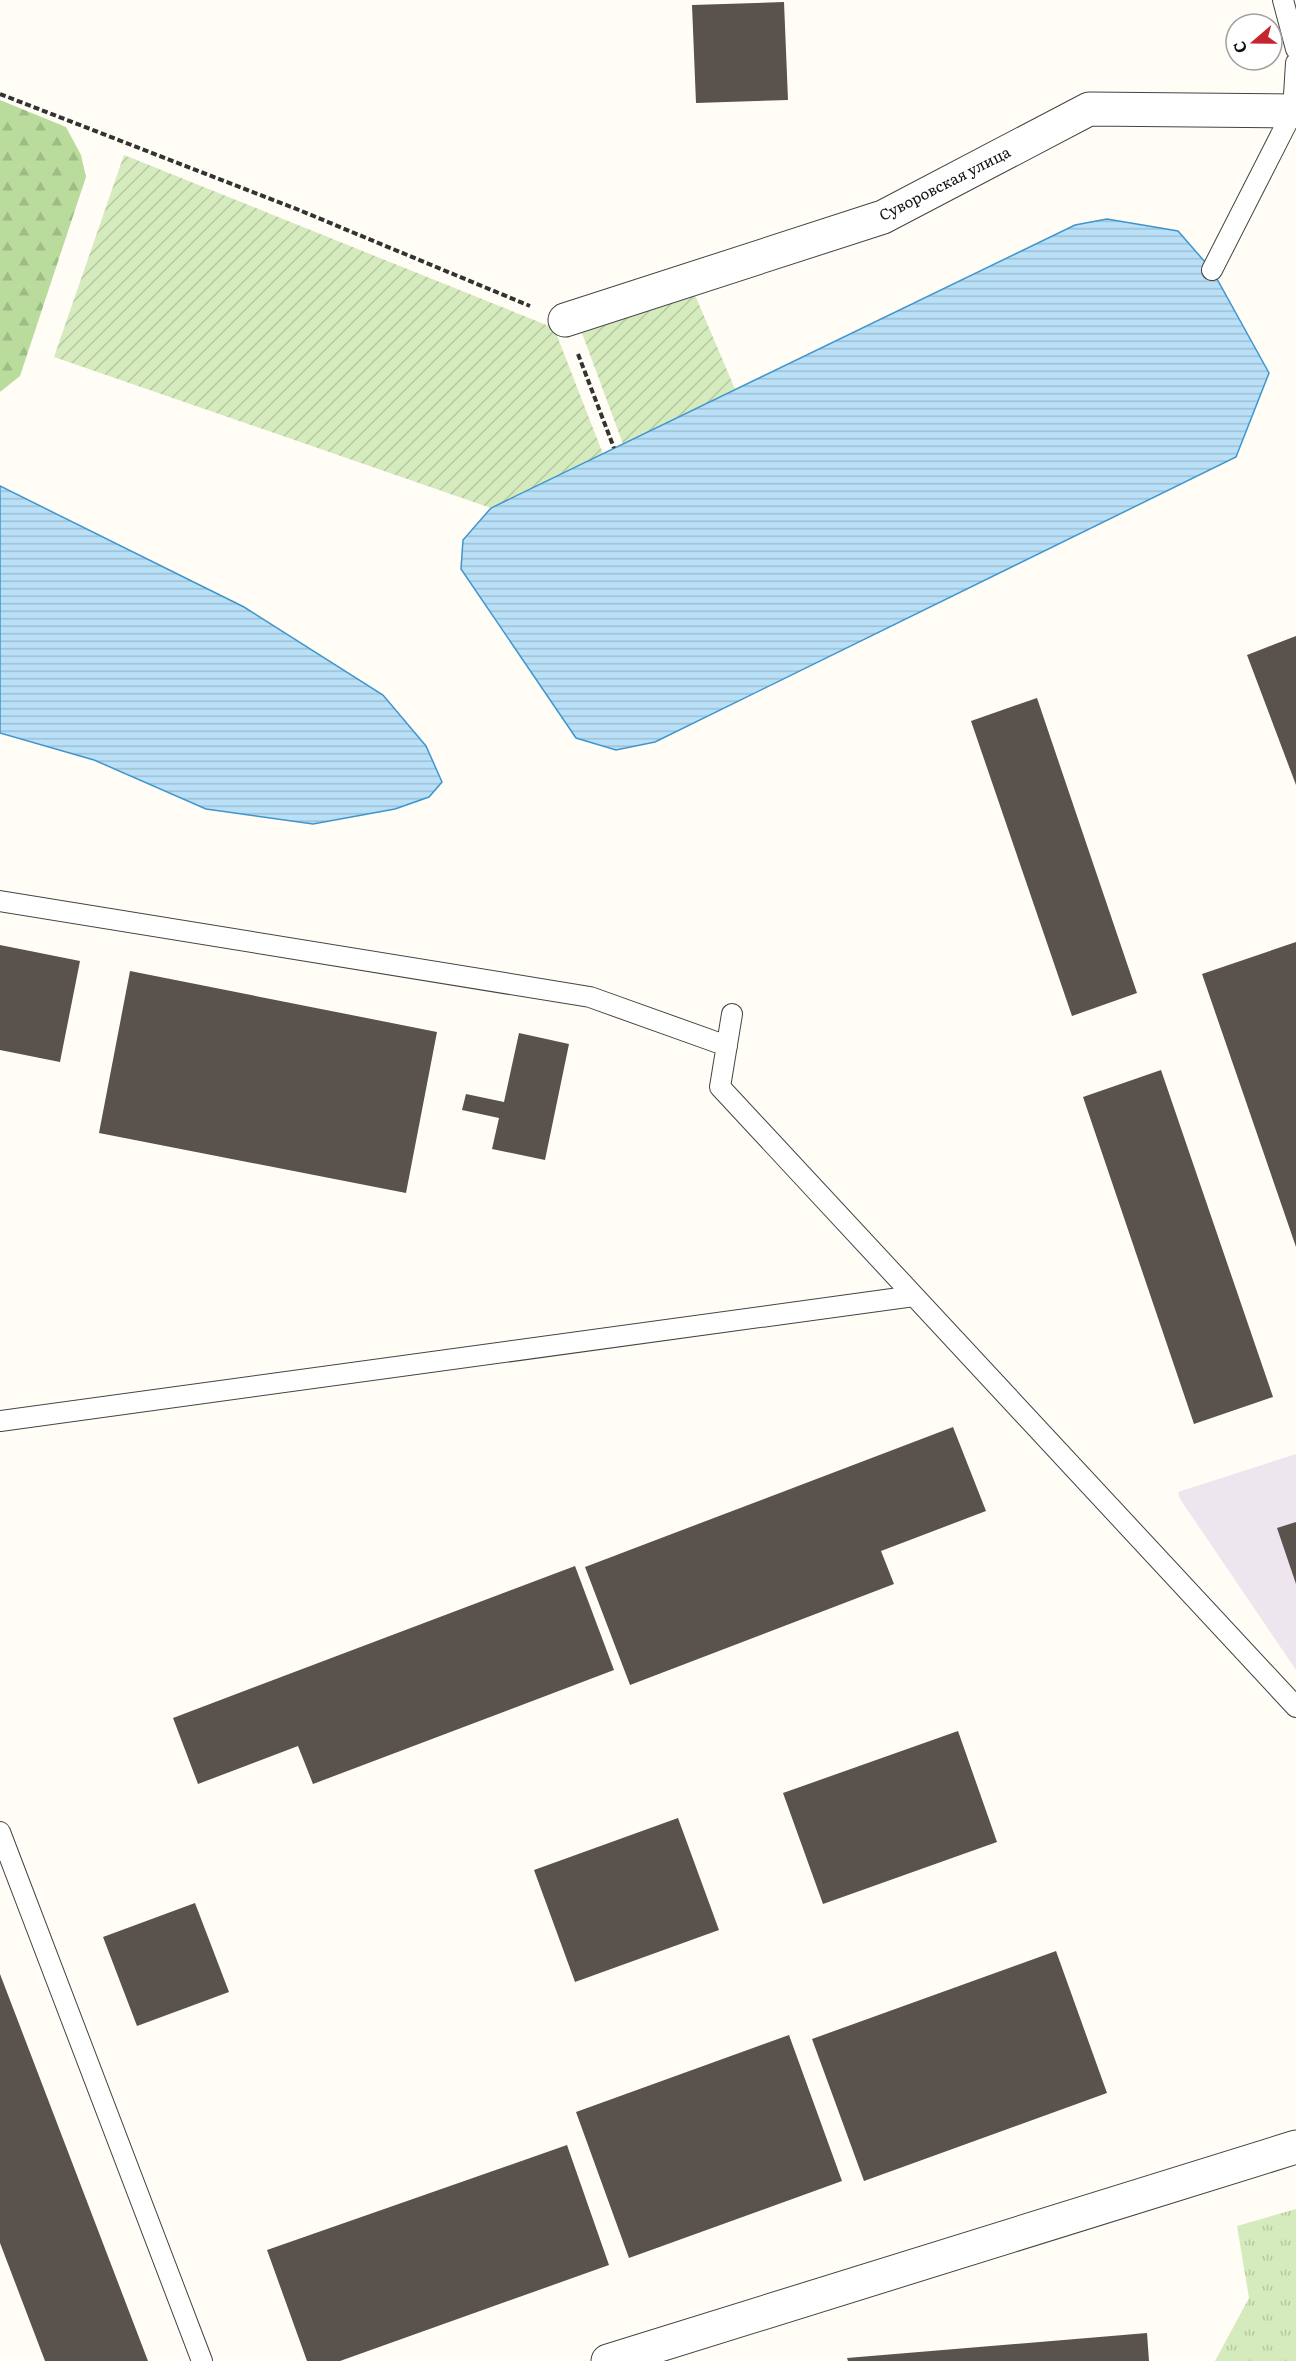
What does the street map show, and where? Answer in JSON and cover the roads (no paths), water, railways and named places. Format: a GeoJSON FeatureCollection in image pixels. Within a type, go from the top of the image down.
{"type":"FeatureCollection","features":[{"type":"Feature","properties":{"kind":"street","name":"Суворовская улица"},"geometry":{"type":"LineString","coordinates":[[565,320],[884,217],[1089,110],[1295,111]]}},
{"type":"Feature","properties":{"kind":"street"},"geometry":{"type":"LineString","coordinates":[[608,2361],[1296,2146]]}},
{"type":"Feature","properties":{"kind":"lane"},"geometry":{"type":"LineString","coordinates":[[1283,0],[1296,49]]}},
{"type":"Feature","properties":{"kind":"lane"},"geometry":{"type":"LineString","coordinates":[[1212,270],[1295,111],[1296,63]]}},
{"type":"Feature","properties":{"kind":"lane"},"geometry":{"type":"LineString","coordinates":[[0,901],[590,997],[727,1046]]}},
{"type":"Feature","properties":{"kind":"lane"},"geometry":{"type":"LineString","coordinates":[[732,1014],[720,1087],[1296,1707]]}},
{"type":"Feature","properties":{"kind":"lane"},"geometry":{"type":"LineString","coordinates":[[0,1421],[914,1296]]}},
{"type":"Feature","properties":{"kind":"lane"},"geometry":{"type":"LineString","coordinates":[[0,1832],[202,2361]]}},
{"type":"Feature","properties":{"kind":"water"},"geometry":{"type":"Polygon","coordinates":[[[1107,219],[1178,231],[1212,270],[1269,373],[1236,457],[655,742],[616,750],[576,738],[461,569],[463,540],[491,508],[1075,225],[1107,219]]]}},
{"type":"Feature","properties":{"kind":"water"},"geometry":{"type":"Polygon","coordinates":[[[0,486],[244,607],[383,695],[426,746],[442,782],[429,797],[395,809],[313,824],[206,809],[94,760],[0,733],[0,486]]]}}]}
